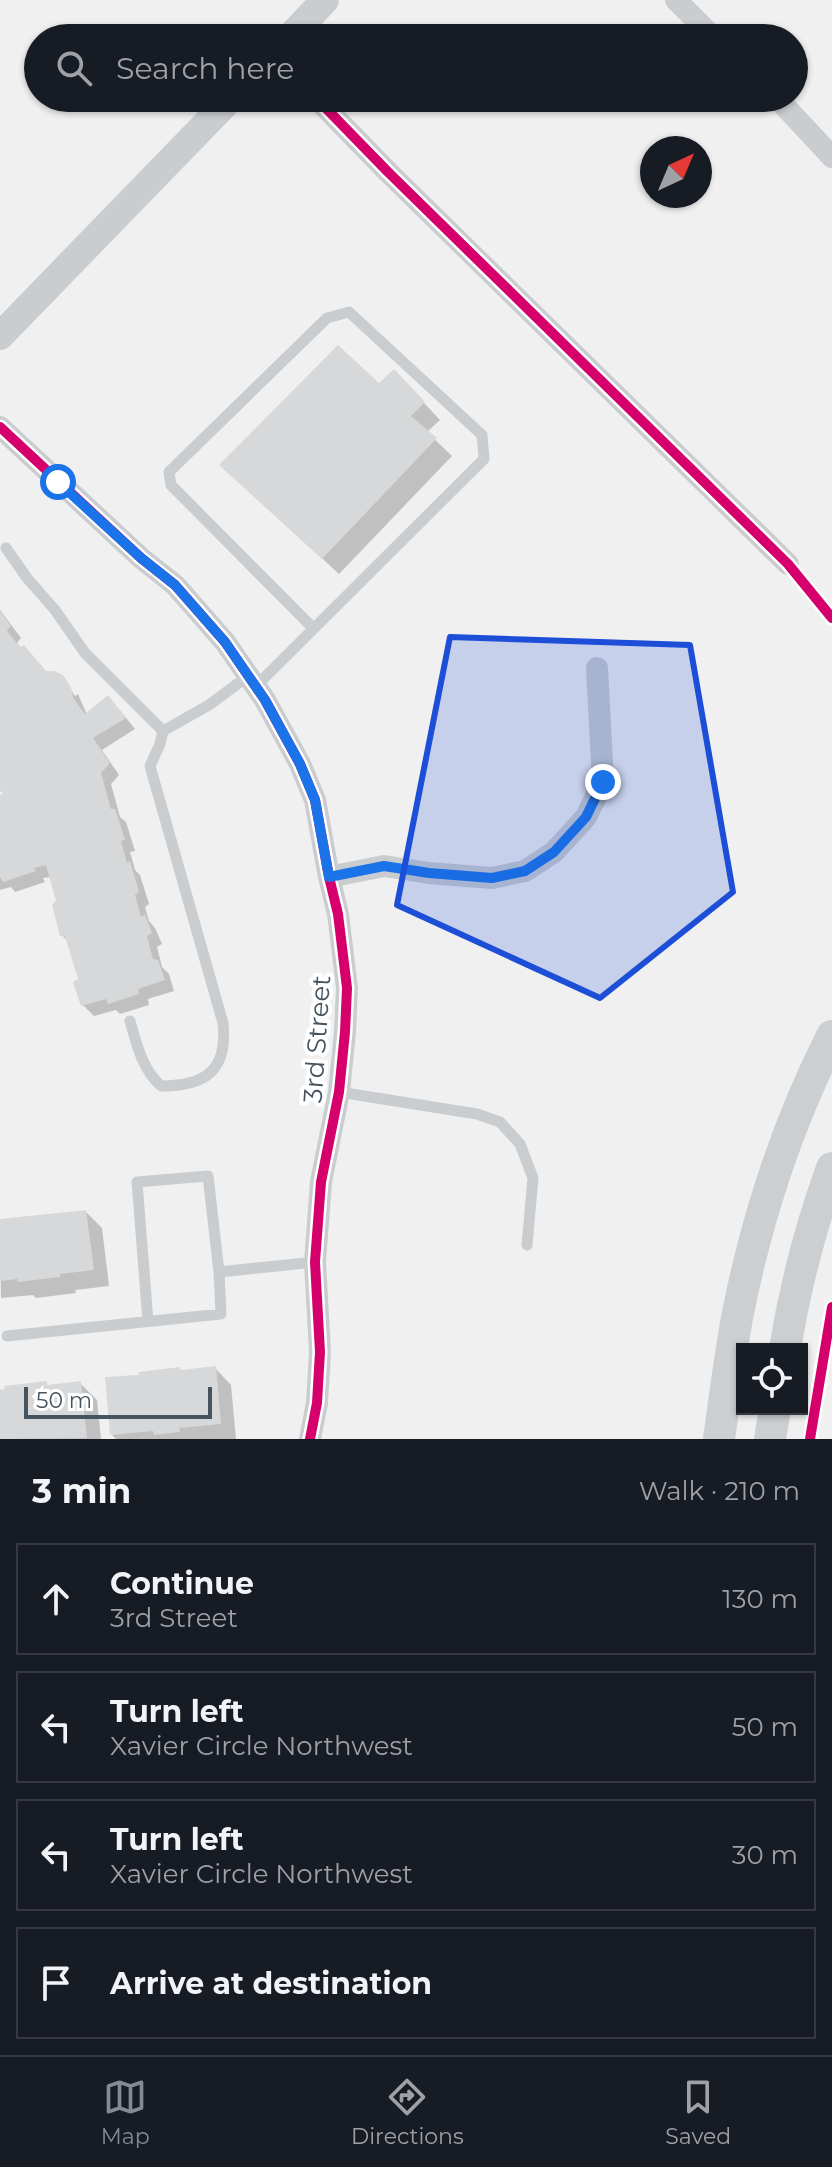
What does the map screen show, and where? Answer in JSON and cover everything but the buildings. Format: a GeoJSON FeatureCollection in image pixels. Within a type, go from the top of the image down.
{"type":"FeatureCollection","features":[{"type":"Feature","properties":{"kind":"main road"},"geometry":{"type":"LineString","coordinates":[[719,1439],[738,1313],[764,1207],[802,1103],[832,1036]]}},
{"type":"Feature","properties":{"kind":"main road"},"geometry":{"type":"LineString","coordinates":[[786,1343],[806,1249],[832,1168]]}},
{"type":"Feature","properties":{"kind":"main road"},"geometry":{"type":"LineString","coordinates":[[770,1439],[774,1415]]}},
{"type":"Feature","properties":{"kind":"street"},"geometry":{"type":"LineString","coordinates":[[302,24],[325,0]]}},
{"type":"Feature","properties":{"kind":"street"},"geometry":{"type":"LineString","coordinates":[[676,0],[700,24]]}},
{"type":"Feature","properties":{"kind":"street"},"geometry":{"type":"LineString","coordinates":[[0,336],[217,112]]}},
{"type":"Feature","properties":{"kind":"street"},"geometry":{"type":"LineString","coordinates":[[330,112],[788,564]]}},
{"type":"Feature","properties":{"kind":"street"},"geometry":{"type":"LineString","coordinates":[[790,112],[832,157]]}},
{"type":"Feature","properties":{"kind":"street","name":"3rd Street"},"geometry":{"type":"LineString","coordinates":[[0,427],[141,558],[175,585],[225,642],[265,700],[300,764],[315,800],[338,914],[347,988],[339,1092],[321,1182],[315,1262],[320,1352],[317,1403],[310,1439]]}},
{"type":"Feature","properties":{"kind":"street"},"geometry":{"type":"LineString","coordinates":[[329,877],[384,866],[492,878],[525,871],[554,852],[586,817],[603,782],[597,668]]}},
{"type":"Feature","properties":{"kind":"lane"},"geometry":{"type":"LineString","coordinates":[[130,1021],[149,1076],[161,1086],[200,1081],[212,1072],[222,1055],[225,1040],[223,1023],[150,766],[163,731],[252,682],[313,628],[484,459],[482,435],[349,312],[327,318],[169,472],[171,485],[313,628]]}},
{"type":"Feature","properties":{"kind":"lane"},"geometry":{"type":"LineString","coordinates":[[6,548],[85,653],[163,731]]}},
{"type":"Feature","properties":{"kind":"lane"},"geometry":{"type":"LineString","coordinates":[[339,1092],[477,1114],[500,1122],[520,1144],[533,1178],[527,1245]]}},
{"type":"Feature","properties":{"kind":"lane"},"geometry":{"type":"LineString","coordinates":[[7,1336],[221,1314],[208,1176],[137,1182],[148,1321]]}},
{"type":"Feature","properties":{"kind":"lane"},"geometry":{"type":"LineString","coordinates":[[219,1272],[315,1262]]}},
{"type":"Feature","properties":{"kind":"highlighted area"},"geometry":{"type":"Polygon","coordinates":[[[450,637],[690,645],[733,892],[600,998],[397,905],[450,637]]]}},
{"type":"Feature","properties":{"kind":"cycle path"},"geometry":{"type":"LineString","coordinates":[[330,112],[788,564],[832,618]]}},
{"type":"Feature","properties":{"kind":"cycle path"},"geometry":{"type":"LineString","coordinates":[[0,427],[141,558],[175,585],[225,642],[265,700],[300,764],[315,800],[338,914],[347,988],[339,1092],[321,1182],[315,1262],[320,1352],[317,1403],[310,1439]]}},
{"type":"Feature","properties":{"kind":"cycle path"},"geometry":{"type":"LineString","coordinates":[[810,1439],[832,1307]]}},
{"type":"Feature","properties":{"kind":"route"},"geometry":{"type":"LineString","coordinates":[[58,482],[175,585],[225,642],[265,700],[300,764],[315,800],[329,877],[384,866],[492,878],[525,871],[554,852],[586,817],[603,782]]}}]}
